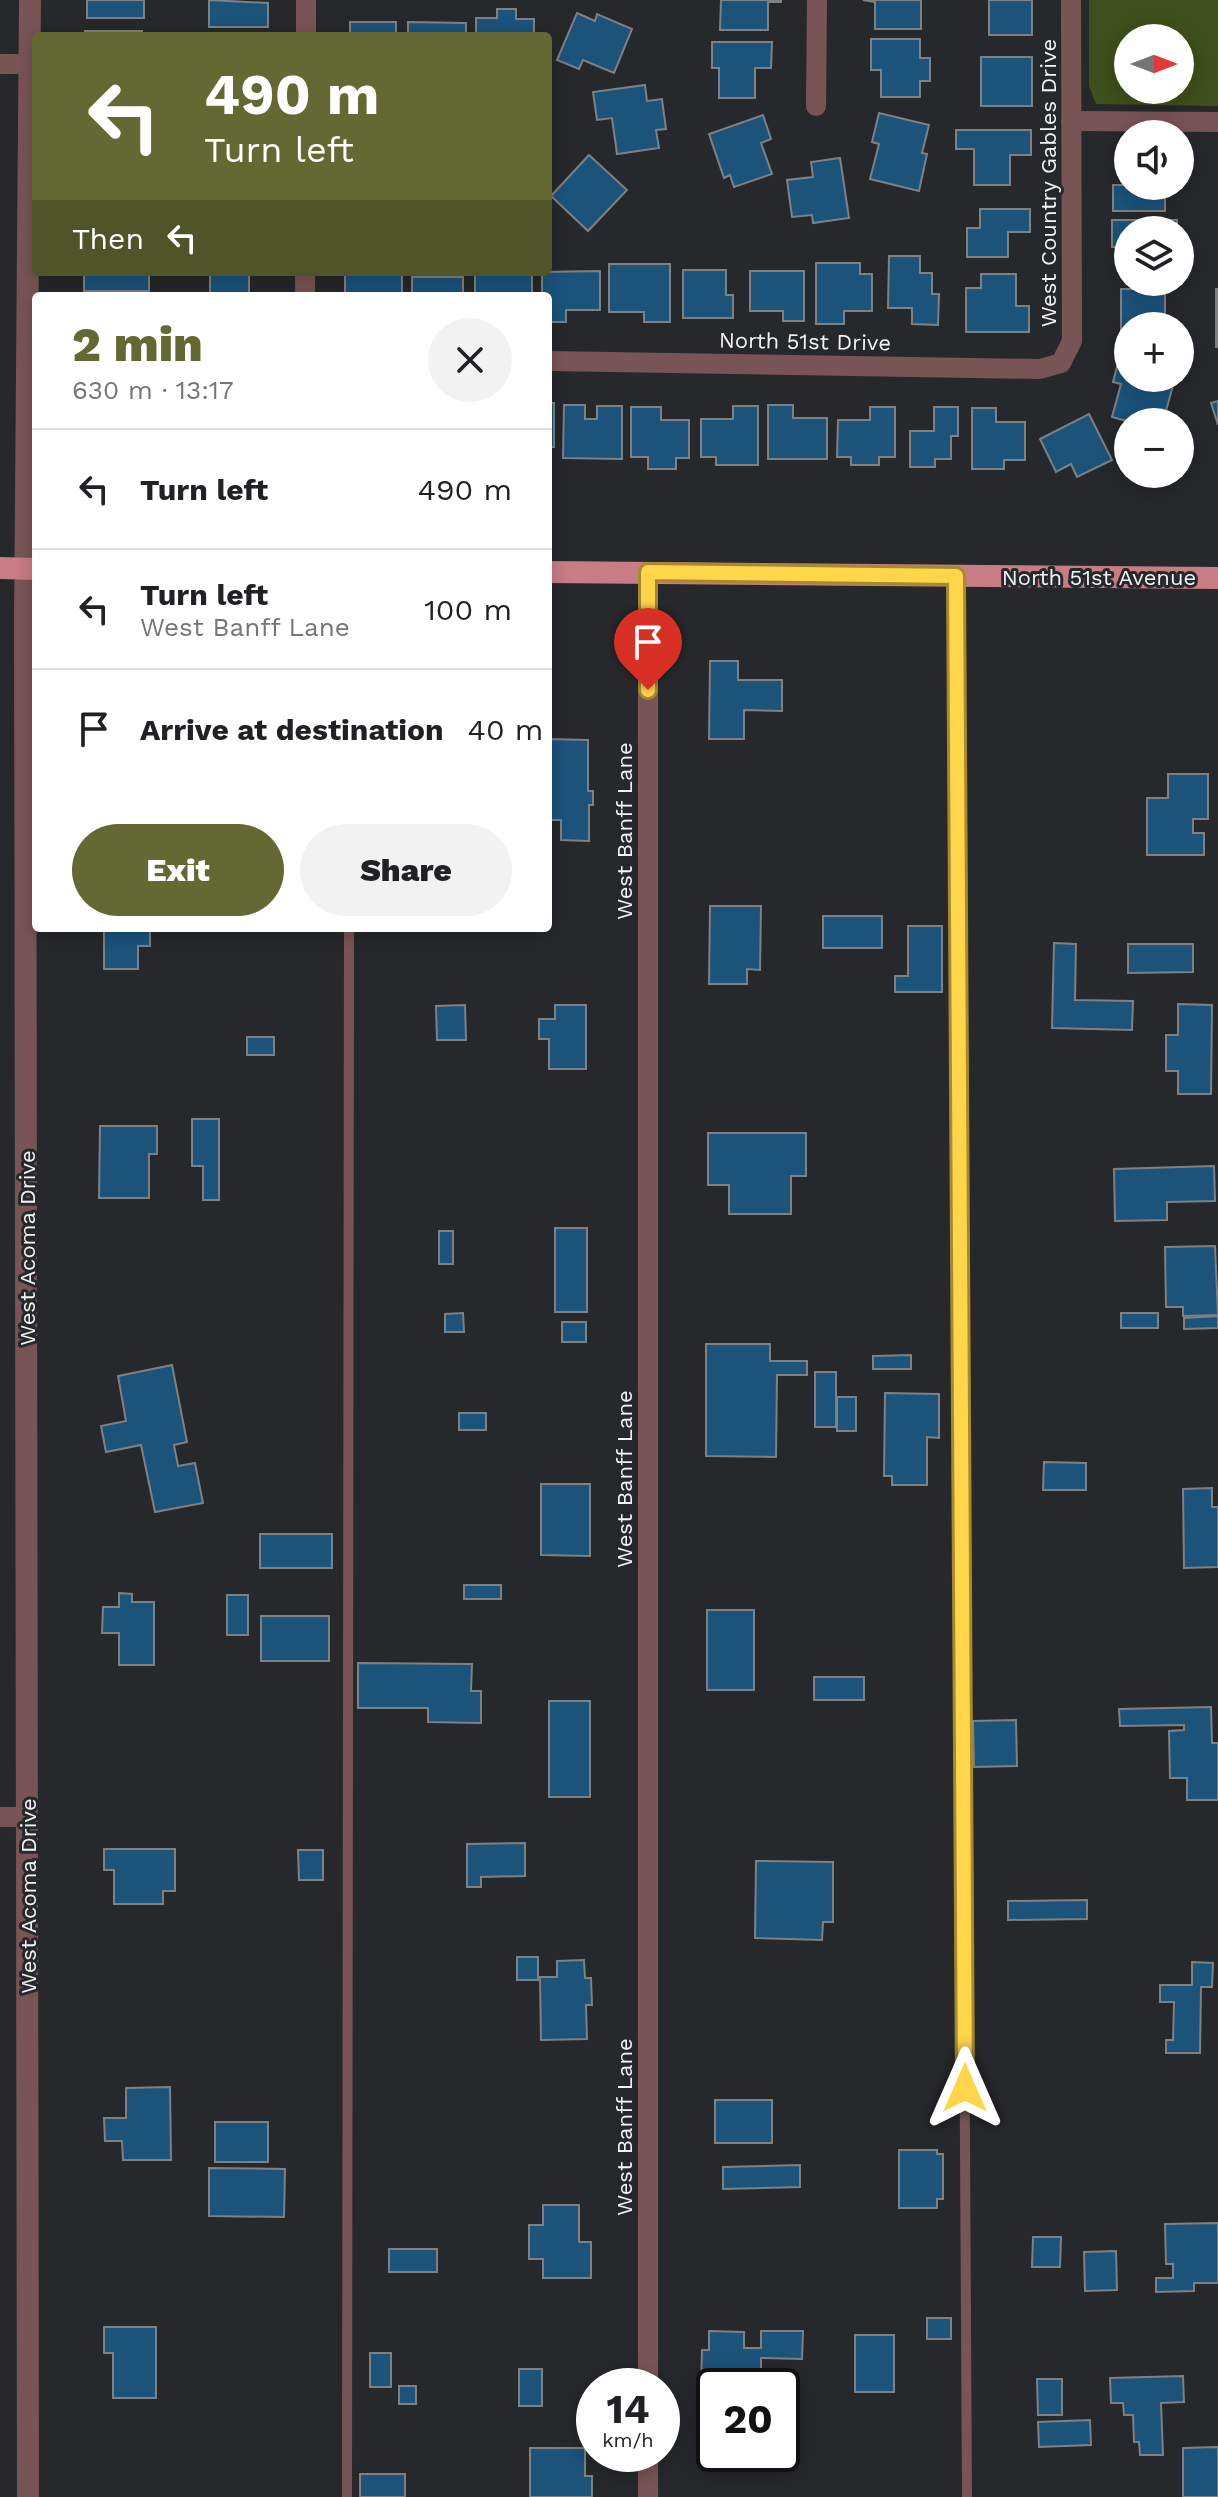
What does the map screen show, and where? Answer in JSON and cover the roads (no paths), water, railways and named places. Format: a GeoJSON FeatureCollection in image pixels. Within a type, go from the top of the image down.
{"type":"FeatureCollection","features":[{"type":"Feature","properties":{"kind":"main road"},"geometry":{"type":"LineString","coordinates":[[0,568],[31,569]]}},
{"type":"Feature","properties":{"kind":"main road","name":"North 51st Avenue"},"geometry":{"type":"LineString","coordinates":[[552,572],[1218,578]]}},
{"type":"Feature","properties":{"kind":"street","name":"West Acoma Drive"},"geometry":{"type":"LineString","coordinates":[[28,2497],[30,0]]}},
{"type":"Feature","properties":{"kind":"street"},"geometry":{"type":"LineString","coordinates":[[306,0],[306,32]]}},
{"type":"Feature","properties":{"kind":"street"},"geometry":{"type":"LineString","coordinates":[[816,106],[817,0]]}},
{"type":"Feature","properties":{"kind":"street","name":"West Country Gables Drive"},"geometry":{"type":"LineString","coordinates":[[1061,363],[1072,341],[1071,0]]}},
{"type":"Feature","properties":{"kind":"street"},"geometry":{"type":"LineString","coordinates":[[0,64],[31,64]]}},
{"type":"Feature","properties":{"kind":"street"},"geometry":{"type":"LineString","coordinates":[[1071,121],[1218,122]]}},
{"type":"Feature","properties":{"kind":"street","name":"North 51st Drive"},"geometry":{"type":"LineString","coordinates":[[552,361],[1040,369],[1061,363]]}},
{"type":"Feature","properties":{"kind":"street","name":"West Banff Lane"},"geometry":{"type":"LineString","coordinates":[[648,572],[648,2368]]}},
{"type":"Feature","properties":{"kind":"street"},"geometry":{"type":"LineString","coordinates":[[0,1817],[28,1817]]}},
{"type":"Feature","properties":{"kind":"street"},"geometry":{"type":"LineString","coordinates":[[648,2472],[648,2497]]}},
{"type":"Feature","properties":{"kind":"lane"},"geometry":{"type":"LineString","coordinates":[[956,576],[967,2497]]}},
{"type":"Feature","properties":{"kind":"lane"},"geometry":{"type":"LineString","coordinates":[[347,2497],[349,932]]}}]}
